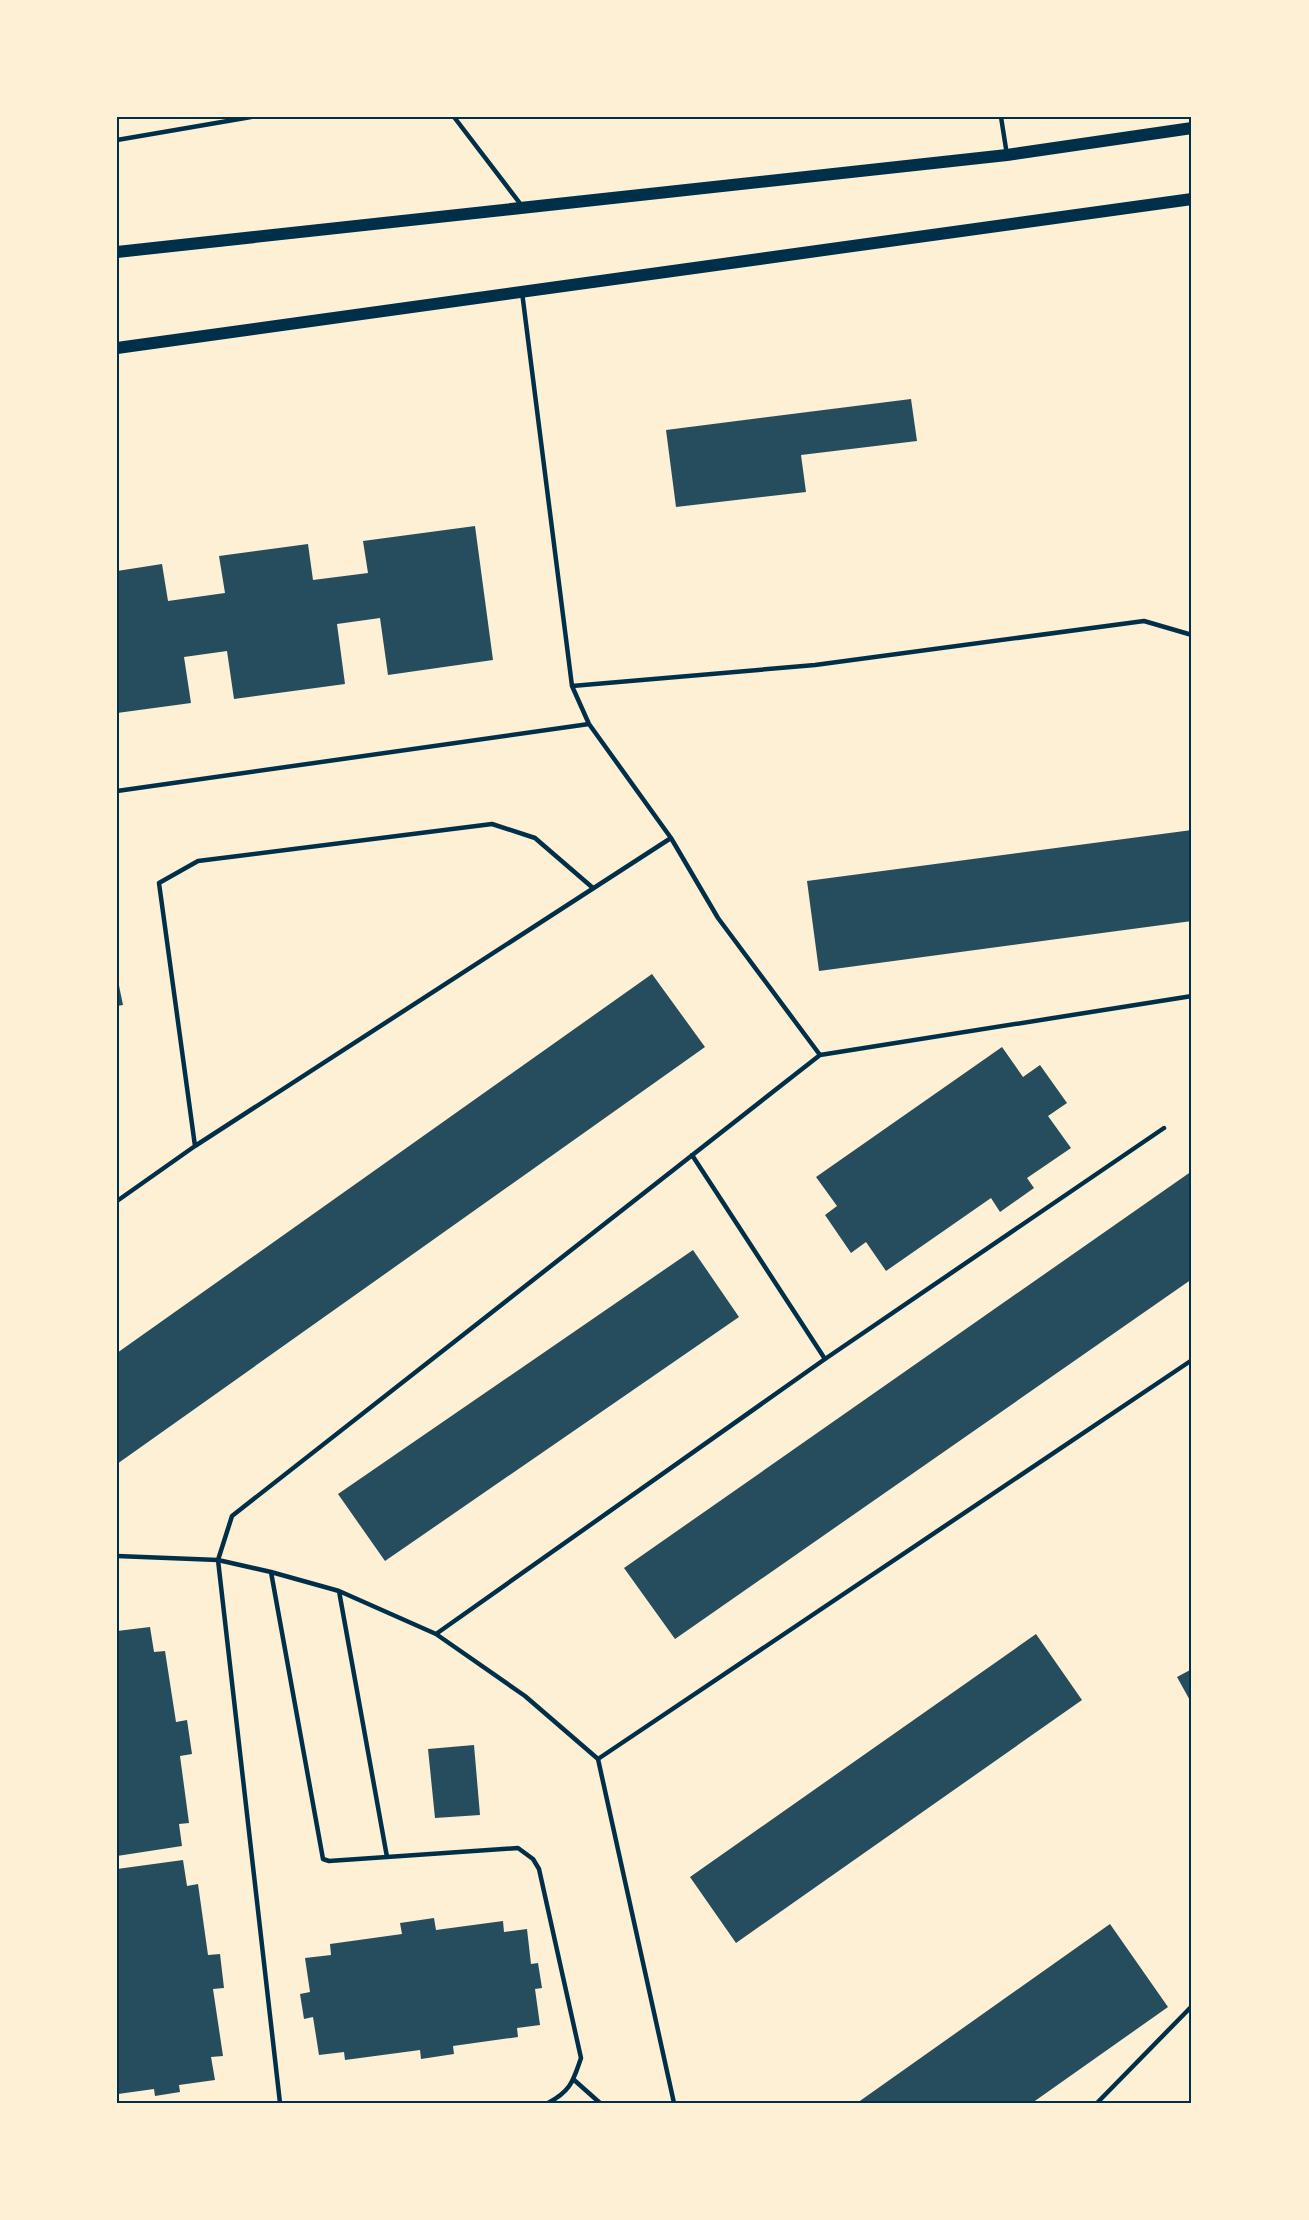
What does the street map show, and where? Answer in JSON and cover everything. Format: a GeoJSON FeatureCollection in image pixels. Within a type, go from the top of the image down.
{"type":"FeatureCollection","features":[{"type":"Feature","properties":{"kind":"main road"},"geometry":{"type":"LineString","coordinates":[[117,252],[1007,155],[1192,128]]}},
{"type":"Feature","properties":{"kind":"main road"},"geometry":{"type":"LineString","coordinates":[[117,348],[1192,199]]}},
{"type":"Feature","properties":{"kind":"lane"},"geometry":{"type":"LineString","coordinates":[[117,140],[250,117]]}},
{"type":"Feature","properties":{"kind":"lane"},"geometry":{"type":"LineString","coordinates":[[454,117],[524,208]]}},
{"type":"Feature","properties":{"kind":"lane"},"geometry":{"type":"LineString","coordinates":[[1001,117],[1007,155]]}},
{"type":"Feature","properties":{"kind":"lane"},"geometry":{"type":"LineString","coordinates":[[522,292],[572,686],[589,724],[671,838],[718,918],[820,1055]]}},
{"type":"Feature","properties":{"kind":"lane"},"geometry":{"type":"LineString","coordinates":[[572,686],[815,665],[1144,621],[1192,635]]}},
{"type":"Feature","properties":{"kind":"lane"},"geometry":{"type":"LineString","coordinates":[[117,791],[589,724]]}},
{"type":"Feature","properties":{"kind":"lane"},"geometry":{"type":"LineString","coordinates":[[195,1146],[159,883],[198,861],[492,824],[535,838],[593,888]]}},
{"type":"Feature","properties":{"kind":"lane"},"geometry":{"type":"LineString","coordinates":[[117,1201],[195,1146],[671,838]]}},
{"type":"Feature","properties":{"kind":"lane"},"geometry":{"type":"LineString","coordinates":[[279,2103],[218,1560],[232,1516],[820,1055],[1192,996]]}},
{"type":"Feature","properties":{"kind":"lane"},"geometry":{"type":"LineString","coordinates":[[436,1634],[825,1359],[1164,1128]]}},
{"type":"Feature","properties":{"kind":"lane"},"geometry":{"type":"LineString","coordinates":[[692,1155],[825,1359]]}},
{"type":"Feature","properties":{"kind":"lane"},"geometry":{"type":"LineString","coordinates":[[598,1759],[1192,1360]]}},
{"type":"Feature","properties":{"kind":"lane"},"geometry":{"type":"LineString","coordinates":[[117,1556],[218,1560],[339,1591],[436,1634],[525,1696],[598,1759],[674,2103]]}},
{"type":"Feature","properties":{"kind":"lane"},"geometry":{"type":"LineString","coordinates":[[272,1572],[320,1854],[323,1859],[329,1861],[518,1848],[532,1859],[539,1869],[581,2058],[573,2079],[563,2095],[548,2103]]}},
{"type":"Feature","properties":{"kind":"lane"},"geometry":{"type":"LineString","coordinates":[[339,1591],[387,1857]]}},
{"type":"Feature","properties":{"kind":"lane"},"geometry":{"type":"LineString","coordinates":[[1097,2103],[1192,2006]]}},
{"type":"Feature","properties":{"kind":"lane"},"geometry":{"type":"LineString","coordinates":[[573,2079],[600,2103]]}},
{"type":"Feature","properties":{"kind":"building"},"geometry":{"type":"Polygon","coordinates":[[[911,399],[917,441],[801,455],[806,492],[676,507],[666,430],[911,399]]]}},
{"type":"Feature","properties":{"kind":"building"},"geometry":{"type":"Polygon","coordinates":[[[475,526],[493,660],[388,675],[380,618],[337,624],[345,684],[234,699],[227,651],[184,657],[191,703],[117,713],[117,571],[162,564],[168,601],[225,593],[219,556],[308,544],[313,580],[368,573],[363,541],[475,526]]]}},
{"type":"Feature","properties":{"kind":"building"},"geometry":{"type":"Polygon","coordinates":[[[1192,830],[1192,921],[819,971],[807,881],[1192,830]]]}},
{"type":"Feature","properties":{"kind":"building"},"geometry":{"type":"Polygon","coordinates":[[[652,974],[705,1047],[117,1464],[117,1353],[652,974]]]}},
{"type":"Feature","properties":{"kind":"building"},"geometry":{"type":"Polygon","coordinates":[[[117,976],[123,1005],[117,1006],[117,976]]]}},
{"type":"Feature","properties":{"kind":"building"},"geometry":{"type":"Polygon","coordinates":[[[1002,1047],[1023,1077],[1040,1065],[1067,1103],[1048,1116],[1071,1148],[1027,1178],[1034,1188],[1000,1212],[991,1198],[886,1271],[866,1242],[851,1253],[825,1215],[837,1206],[816,1177],[1002,1047]]]}},
{"type":"Feature","properties":{"kind":"building"},"geometry":{"type":"Polygon","coordinates":[[[1192,1171],[1192,1279],[675,1639],[624,1568],[1192,1171]]]}},
{"type":"Feature","properties":{"kind":"building"},"geometry":{"type":"Polygon","coordinates":[[[693,1250],[739,1317],[385,1561],[338,1494],[693,1250]]]}},
{"type":"Feature","properties":{"kind":"building"},"geometry":{"type":"Polygon","coordinates":[[[150,1627],[154,1652],[165,1651],[176,1722],[187,1720],[192,1754],[180,1756],[189,1823],[179,1824],[182,1846],[117,1856],[117,1631],[150,1627]]]}},
{"type":"Feature","properties":{"kind":"building"},"geometry":{"type":"Polygon","coordinates":[[[1036,1634],[1082,1700],[736,1943],[690,1877],[1036,1634]]]}},
{"type":"Feature","properties":{"kind":"building"},"geometry":{"type":"Polygon","coordinates":[[[1192,1669],[1192,1704],[1177,1677],[1192,1669]]]}},
{"type":"Feature","properties":{"kind":"building"},"geometry":{"type":"Polygon","coordinates":[[[474,1745],[480,1815],[435,1818],[428,1749],[474,1745]]]}},
{"type":"Feature","properties":{"kind":"building"},"geometry":{"type":"Polygon","coordinates":[[[183,1860],[187,1886],[198,1884],[208,1955],[220,1954],[224,1988],[213,1989],[223,2056],[211,2057],[215,2080],[179,2085],[180,2092],[155,2096],[154,2089],[118,2094],[117,1869],[183,1860]]]}},
{"type":"Feature","properties":{"kind":"building"},"geometry":{"type":"Polygon","coordinates":[[[434,1918],[436,1930],[503,1921],[504,1932],[527,1929],[531,1964],[538,1963],[542,1988],[535,1989],[540,2025],[517,2028],[518,2037],[453,2046],[454,2054],[421,2059],[420,2050],[345,2060],[344,2052],[319,2055],[313,2017],[304,2019],[300,1994],[310,1992],[305,1958],[331,1955],[330,1944],[402,1934],[400,1923],[434,1918]]]}},
{"type":"Feature","properties":{"kind":"building"},"geometry":{"type":"Polygon","coordinates":[[[1110,1924],[1168,2007],[1032,2103],[857,2103],[1110,1924]]]}}]}
